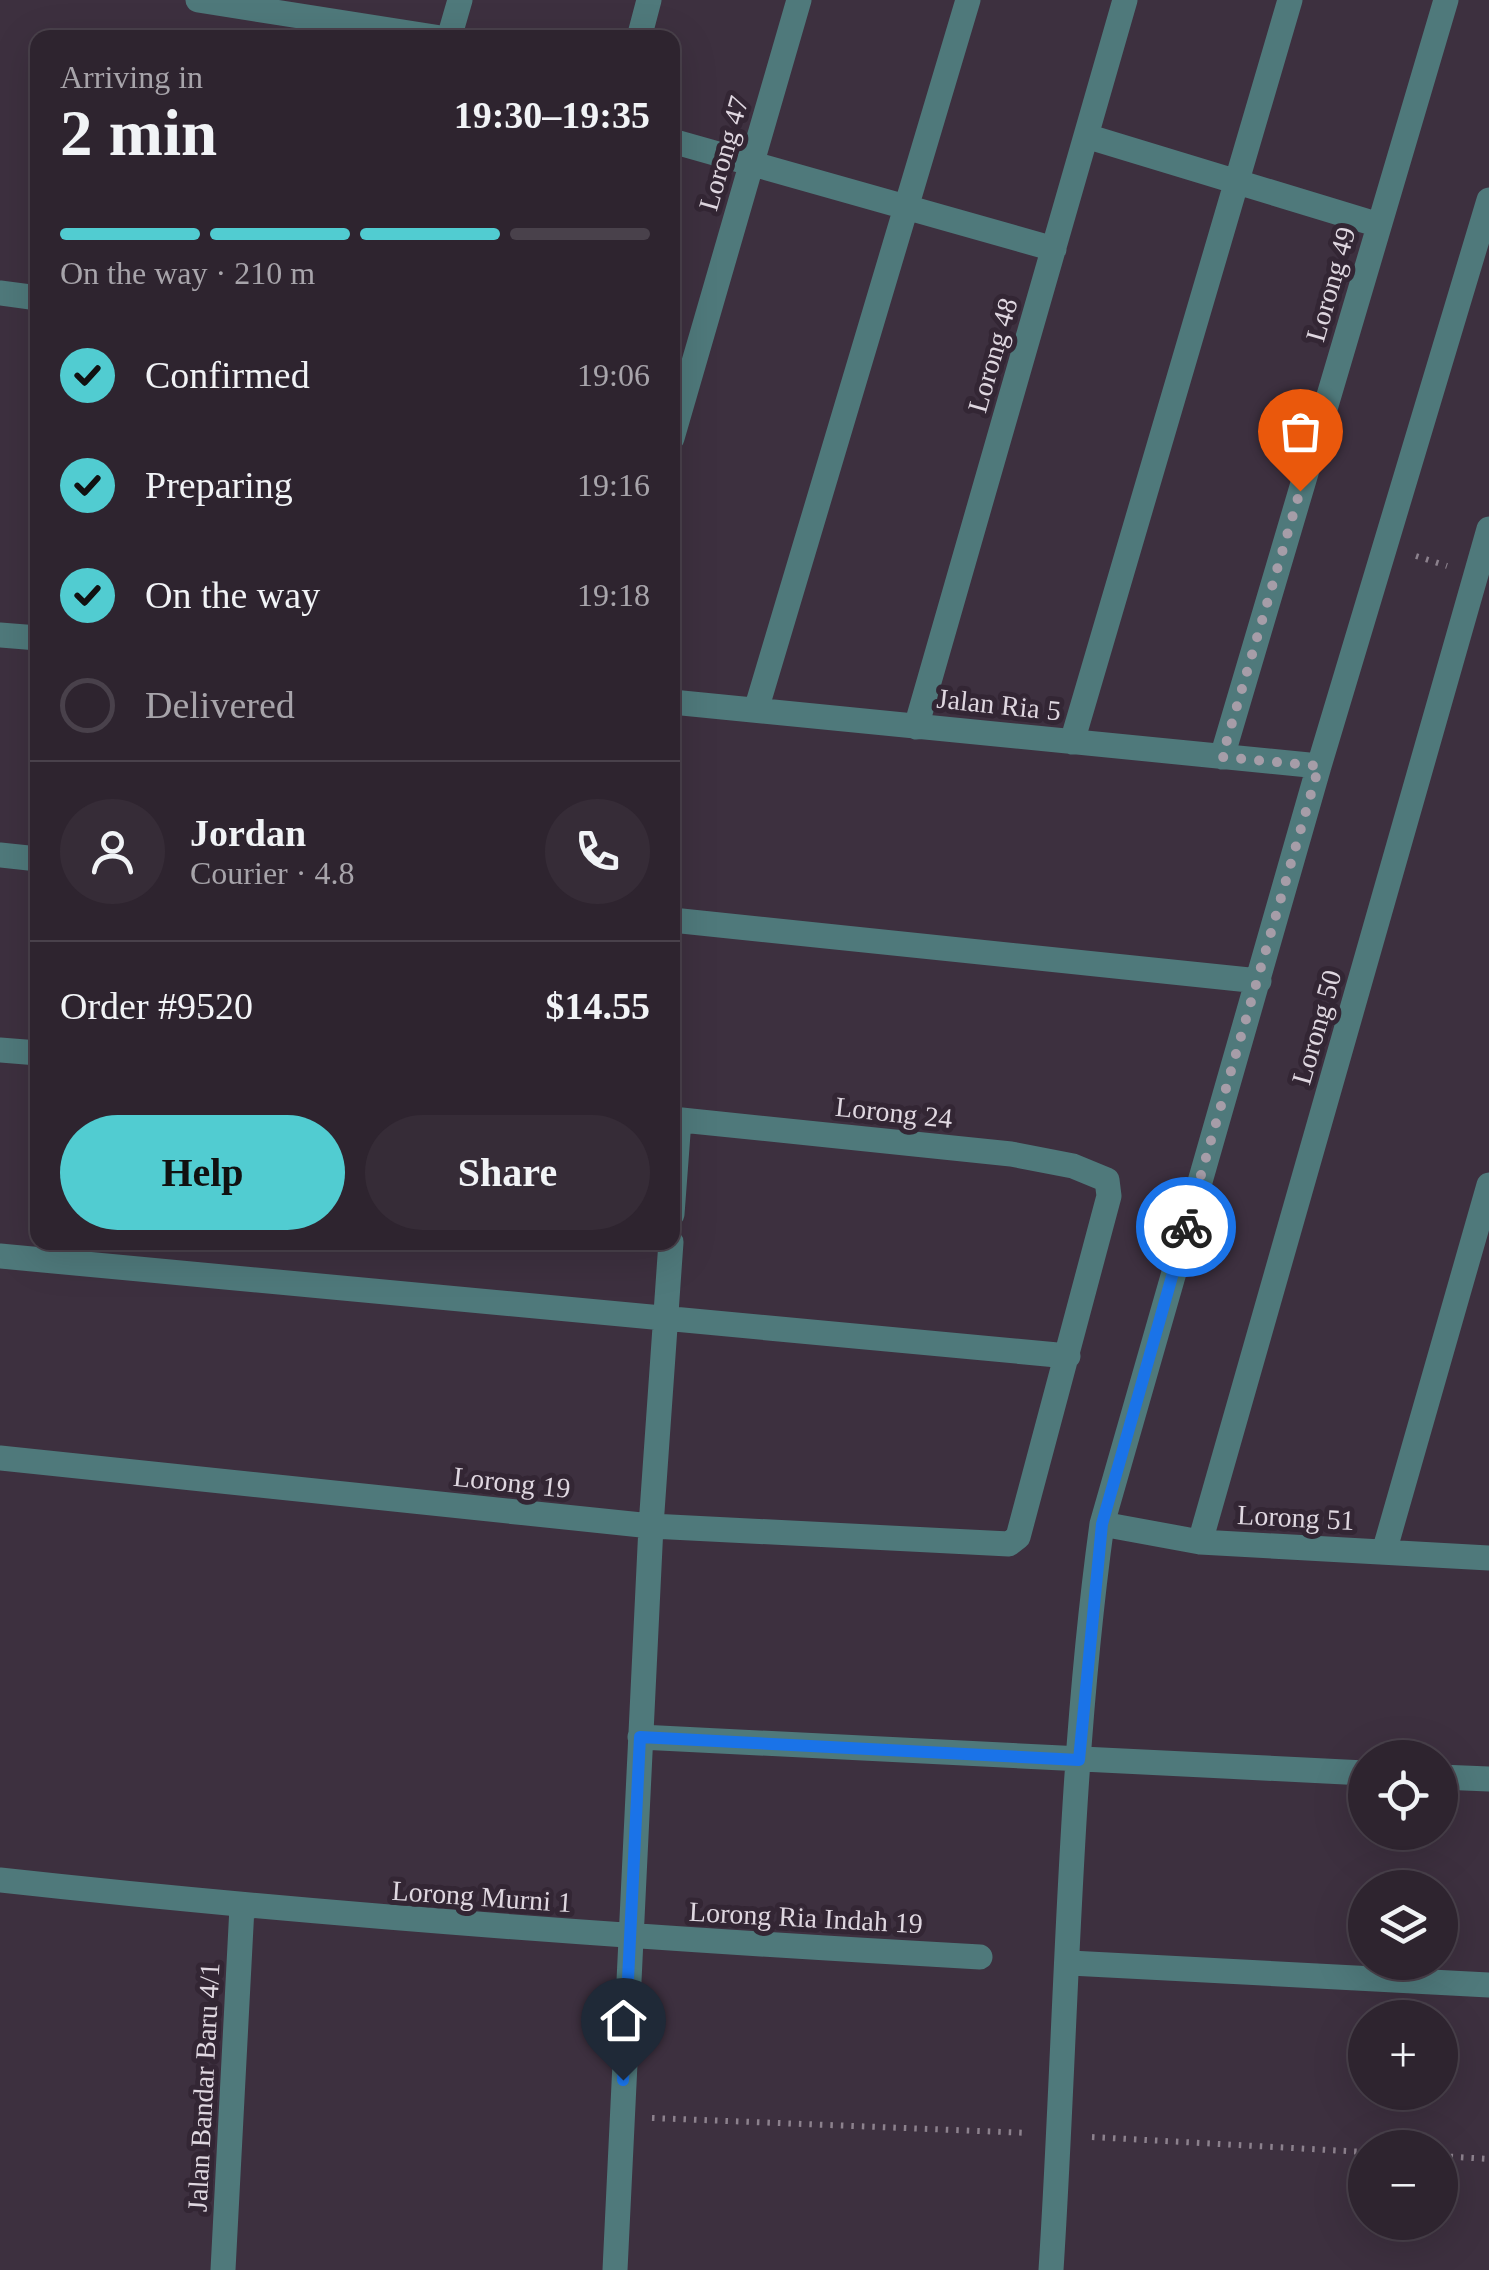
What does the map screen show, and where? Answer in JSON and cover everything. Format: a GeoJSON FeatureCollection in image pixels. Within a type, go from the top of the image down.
{"type":"FeatureCollection","features":[{"type":"Feature","properties":{"kind":"street"},"geometry":{"type":"LineString","coordinates":[[198,0],[390,30]]}},
{"type":"Feature","properties":{"kind":"street"},"geometry":{"type":"LineString","coordinates":[[451,30],[460,0]]}},
{"type":"Feature","properties":{"kind":"street"},"geometry":{"type":"LineString","coordinates":[[642,30],[649,0]]}},
{"type":"Feature","properties":{"kind":"street","name":"Lorong 47"},"geometry":{"type":"LineString","coordinates":[[680,410],[799,0]]}},
{"type":"Feature","properties":{"kind":"street"},"geometry":{"type":"LineString","coordinates":[[756,710],[968,0]]}},
{"type":"Feature","properties":{"kind":"street","name":"Lorong 48"},"geometry":{"type":"LineString","coordinates":[[916,726],[1125,0]]}},
{"type":"Feature","properties":{"kind":"street"},"geometry":{"type":"LineString","coordinates":[[1072,742],[1290,0]]}},
{"type":"Feature","properties":{"kind":"street","name":"Lorong 49"},"geometry":{"type":"LineString","coordinates":[[1222,757],[1446,0]]}},
{"type":"Feature","properties":{"kind":"street"},"geometry":{"type":"LineString","coordinates":[[1086,136],[1379,225]]}},
{"type":"Feature","properties":{"kind":"street"},"geometry":{"type":"LineString","coordinates":[[680,143],[1054,249]]}},
{"type":"Feature","properties":{"kind":"street"},"geometry":{"type":"LineString","coordinates":[[1051,2270],[1079,1760],[1102,1524],[1319,766],[1489,200]]}},
{"type":"Feature","properties":{"kind":"street"},"geometry":{"type":"LineString","coordinates":[[0,293],[30,297]]}},
{"type":"Feature","properties":{"kind":"street","name":"Lorong 50"},"geometry":{"type":"LineString","coordinates":[[1200,1542],[1482,576],[1489,529]]}},
{"type":"Feature","properties":{"kind":"street"},"geometry":{"type":"LineString","coordinates":[[0,634],[30,637]]}},
{"type":"Feature","properties":{"kind":"street","name":"Jalan Ria 5"},"geometry":{"type":"LineString","coordinates":[[680,703],[1319,766]]}},
{"type":"Feature","properties":{"kind":"street"},"geometry":{"type":"LineString","coordinates":[[0,855],[30,858]]}},
{"type":"Feature","properties":{"kind":"street"},"geometry":{"type":"LineString","coordinates":[[680,921],[1258,981]]}},
{"type":"Feature","properties":{"kind":"street"},"geometry":{"type":"LineString","coordinates":[[0,1050],[30,1053]]}},
{"type":"Feature","properties":{"kind":"street","name":"Lorong 24"},"geometry":{"type":"LineString","coordinates":[[680,1119],[1011,1154],[1073,1166],[1107,1180],[1109,1196],[1068,1356]]}},
{"type":"Feature","properties":{"kind":"street"},"geometry":{"type":"LineString","coordinates":[[1384,1552],[1489,1185]]}},
{"type":"Feature","properties":{"kind":"street"},"geometry":{"type":"LineString","coordinates":[[615,2270],[628,1937],[670,1250]]}},
{"type":"Feature","properties":{"kind":"street"},"geometry":{"type":"LineString","coordinates":[[0,1256],[1068,1356]]}},
{"type":"Feature","properties":{"kind":"street","name":"Lorong 19"},"geometry":{"type":"LineString","coordinates":[[0,1458],[650,1526],[1009,1544],[1018,1537],[1068,1356]]}},
{"type":"Feature","properties":{"kind":"street","name":"Lorong 51"},"geometry":{"type":"LineString","coordinates":[[1102,1524],[1200,1542],[1489,1558]]}},
{"type":"Feature","properties":{"kind":"street"},"geometry":{"type":"LineString","coordinates":[[640,1737],[1348,1772]]}},
{"type":"Feature","properties":{"kind":"street"},"geometry":{"type":"LineString","coordinates":[[1458,1778],[1489,1779]]}},
{"type":"Feature","properties":{"kind":"street","name":"Lorong Murni 1"},"geometry":{"type":"LineString","coordinates":[[0,1880],[242,1907],[628,1937]]}},
{"type":"Feature","properties":{"kind":"street","name":"Jalan Bandar Baru 4/1"},"geometry":{"type":"LineString","coordinates":[[223,2270],[242,1907]]}},
{"type":"Feature","properties":{"kind":"street","name":"Lorong Ria Indah 19"},"geometry":{"type":"LineString","coordinates":[[628,1937],[980,1957]]}},
{"type":"Feature","properties":{"kind":"street"},"geometry":{"type":"LineString","coordinates":[[1070,1962],[1489,1985]]}},
{"type":"Feature","properties":{"kind":"path"},"geometry":{"type":"LineString","coordinates":[[1386,548],[1482,576]]}},
{"type":"Feature","properties":{"kind":"path"},"geometry":{"type":"LineString","coordinates":[[622,2116],[1348,2151]]}},
{"type":"Feature","properties":{"kind":"path"},"geometry":{"type":"LineString","coordinates":[[1458,2157],[1489,2159]]}},
{"type":"Feature","properties":{"kind":"way so far"},"geometry":{"type":"LineString","coordinates":[[1186,1227],[1319,766],[1222,757],[1300,491]]}},
{"type":"Feature","properties":{"kind":"route"},"geometry":{"type":"LineString","coordinates":[[623,2080],[640,1737],[1079,1760],[1102,1524],[1186,1227]]}}]}
